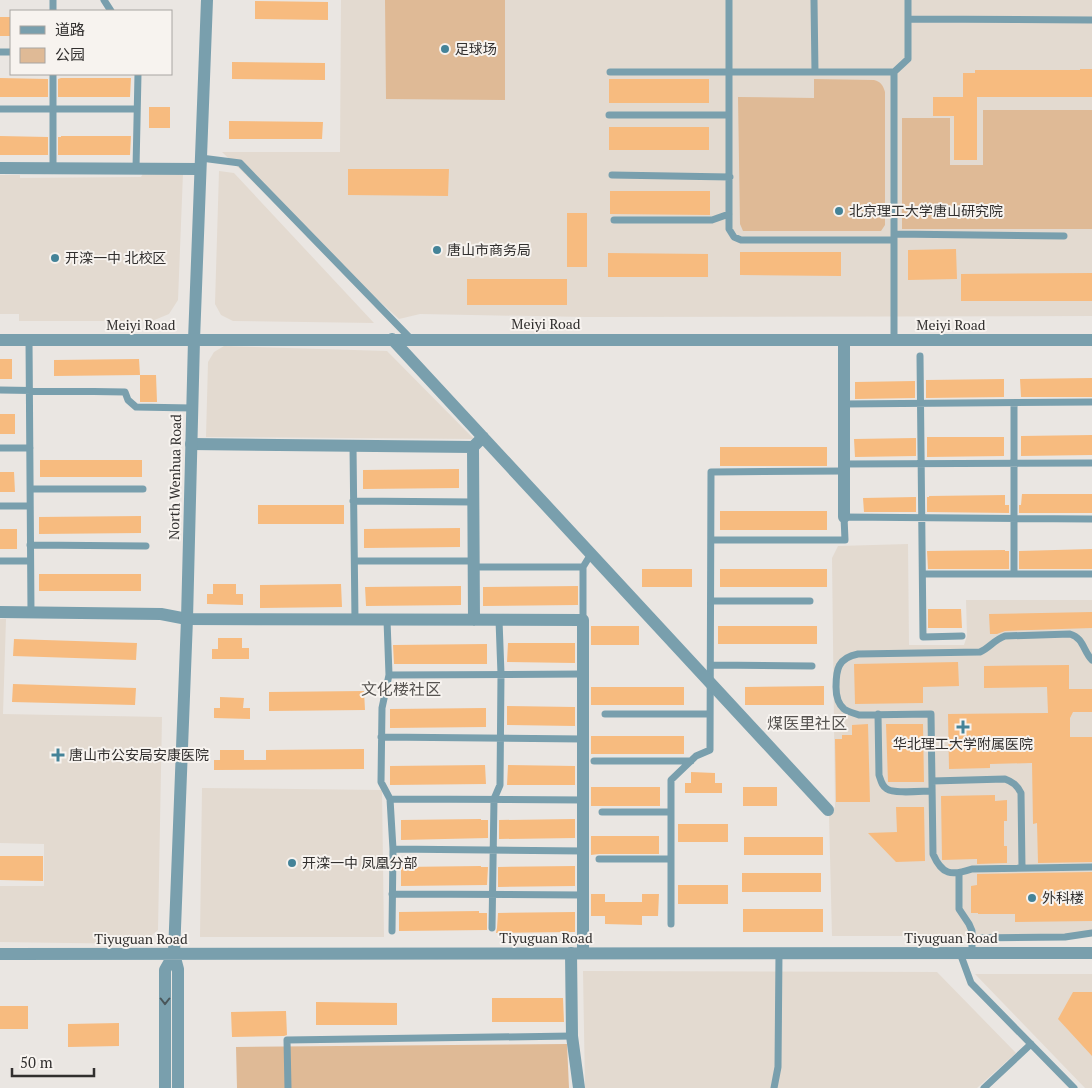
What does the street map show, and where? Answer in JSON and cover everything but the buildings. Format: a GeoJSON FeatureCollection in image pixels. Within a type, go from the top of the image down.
{"type":"FeatureCollection","features":[{"type":"Feature","properties":{"kind":"street","name":"North Wenhua Road"},"geometry":{"type":"LineString","coordinates":[[178,1088],[178,969],[174,954],[207,0]]}},
{"type":"Feature","properties":{"kind":"street"},"geometry":{"type":"LineString","coordinates":[[0,168],[136,168],[201,163]]}},
{"type":"Feature","properties":{"kind":"street"},"geometry":{"type":"LineString","coordinates":[[392,339],[828,810]]}},
{"type":"Feature","properties":{"kind":"street","name":"Meiyi Road"},"geometry":{"type":"LineString","coordinates":[[0,340],[1092,340]]}},
{"type":"Feature","properties":{"kind":"street"},"geometry":{"type":"LineString","coordinates":[[844,340],[844,517]]}},
{"type":"Feature","properties":{"kind":"street"},"geometry":{"type":"LineString","coordinates":[[474,620],[473,447],[483,437]]}},
{"type":"Feature","properties":{"kind":"street"},"geometry":{"type":"LineString","coordinates":[[191,444],[473,447]]}},
{"type":"Feature","properties":{"kind":"street"},"geometry":{"type":"LineString","coordinates":[[0,612],[161,614],[187,619],[583,620],[583,895],[572,1036],[579,1088]]}},
{"type":"Feature","properties":{"kind":"street","name":"Tiyuguan Road"},"geometry":{"type":"LineString","coordinates":[[0,954],[1092,953]]}},
{"type":"Feature","properties":{"kind":"street","name":"North Wenhua Road"},"geometry":{"type":"LineString","coordinates":[[165,1088],[165,970],[174,954]]}},
{"type":"Feature","properties":{"kind":"lane"},"geometry":{"type":"LineString","coordinates":[[729,0],[729,229],[734,237],[741,240],[1064,236]]}},
{"type":"Feature","properties":{"kind":"lane"},"geometry":{"type":"LineString","coordinates":[[814,0],[815,72]]}},
{"type":"Feature","properties":{"kind":"lane"},"geometry":{"type":"LineString","coordinates":[[610,72],[894,72],[908,59],[908,0]]}},
{"type":"Feature","properties":{"kind":"lane"},"geometry":{"type":"LineString","coordinates":[[908,18],[1092,20]]}},
{"type":"Feature","properties":{"kind":"lane"},"geometry":{"type":"LineString","coordinates":[[894,72],[894,340]]}},
{"type":"Feature","properties":{"kind":"lane"},"geometry":{"type":"LineString","coordinates":[[53,75],[53,168]]}},
{"type":"Feature","properties":{"kind":"lane"},"geometry":{"type":"LineString","coordinates":[[136,168],[138,75]]}},
{"type":"Feature","properties":{"kind":"lane"},"geometry":{"type":"LineString","coordinates":[[0,109],[137,109]]}},
{"type":"Feature","properties":{"kind":"lane"},"geometry":{"type":"LineString","coordinates":[[609,115],[730,115]]}},
{"type":"Feature","properties":{"kind":"lane"},"geometry":{"type":"LineString","coordinates":[[201,163],[240,163],[411,339]]}},
{"type":"Feature","properties":{"kind":"lane"},"geometry":{"type":"LineString","coordinates":[[612,175],[730,177]]}},
{"type":"Feature","properties":{"kind":"lane"},"geometry":{"type":"LineString","coordinates":[[614,220],[712,220],[730,214]]}},
{"type":"Feature","properties":{"kind":"lane"},"geometry":{"type":"LineString","coordinates":[[29,340],[30,612]]}},
{"type":"Feature","properties":{"kind":"lane"},"geometry":{"type":"LineString","coordinates":[[920,356],[923,637],[962,636]]}},
{"type":"Feature","properties":{"kind":"lane"},"geometry":{"type":"LineString","coordinates":[[0,390],[125,392],[128,400],[136,407],[192,408]]}},
{"type":"Feature","properties":{"kind":"lane"},"geometry":{"type":"LineString","coordinates":[[844,404],[1092,402]]}},
{"type":"Feature","properties":{"kind":"lane"},"geometry":{"type":"LineString","coordinates":[[1014,403],[1014,574]]}},
{"type":"Feature","properties":{"kind":"lane"},"geometry":{"type":"LineString","coordinates":[[353,446],[355,620]]}},
{"type":"Feature","properties":{"kind":"lane"},"geometry":{"type":"LineString","coordinates":[[0,448],[30,448]]}},
{"type":"Feature","properties":{"kind":"lane"},"geometry":{"type":"LineString","coordinates":[[671,924],[671,780],[696,756],[710,750],[710,472],[844,468],[922,463],[1092,463]]}},
{"type":"Feature","properties":{"kind":"lane"},"geometry":{"type":"LineString","coordinates":[[30,489],[143,489]]}},
{"type":"Feature","properties":{"kind":"lane"},"geometry":{"type":"LineString","coordinates":[[354,501],[473,502]]}},
{"type":"Feature","properties":{"kind":"lane"},"geometry":{"type":"LineString","coordinates":[[0,506],[30,506]]}},
{"type":"Feature","properties":{"kind":"lane"},"geometry":{"type":"LineString","coordinates":[[710,540],[845,540],[844,517],[1092,519]]}},
{"type":"Feature","properties":{"kind":"lane"},"geometry":{"type":"LineString","coordinates":[[30,545],[146,546]]}},
{"type":"Feature","properties":{"kind":"lane"},"geometry":{"type":"LineString","coordinates":[[583,620],[583,567],[591,554]]}},
{"type":"Feature","properties":{"kind":"lane"},"geometry":{"type":"LineString","coordinates":[[0,561],[30,561]]}},
{"type":"Feature","properties":{"kind":"lane"},"geometry":{"type":"LineString","coordinates":[[355,561],[583,567]]}},
{"type":"Feature","properties":{"kind":"lane"},"geometry":{"type":"LineString","coordinates":[[923,574],[1092,574]]}},
{"type":"Feature","properties":{"kind":"lane"},"geometry":{"type":"LineString","coordinates":[[710,600],[810,601]]}},
{"type":"Feature","properties":{"kind":"lane"},"geometry":{"type":"LineString","coordinates":[[388,620],[389,675],[382,708],[381,782],[390,799],[393,849],[392,931]]}},
{"type":"Feature","properties":{"kind":"lane"},"geometry":{"type":"LineString","coordinates":[[492,928],[494,799],[500,785],[501,674],[499,620]]}},
{"type":"Feature","properties":{"kind":"lane"},"geometry":{"type":"LineString","coordinates":[[1092,660],[1087,654],[1083,643],[1070,634],[1004,636],[980,652],[858,654],[845,659],[838,667],[836,675],[836,694],[840,704],[851,713],[859,715],[931,714],[933,854],[938,864],[944,870],[959,873],[972,869],[1092,867]]}},
{"type":"Feature","properties":{"kind":"lane"},"geometry":{"type":"LineString","coordinates":[[710,665],[812,666]]}},
{"type":"Feature","properties":{"kind":"lane"},"geometry":{"type":"LineString","coordinates":[[389,675],[583,674]]}},
{"type":"Feature","properties":{"kind":"lane"},"geometry":{"type":"LineString","coordinates":[[605,714],[710,714]]}},
{"type":"Feature","properties":{"kind":"lane"},"geometry":{"type":"LineString","coordinates":[[878,714],[879,775],[881,783],[892,792],[932,791]]}},
{"type":"Feature","properties":{"kind":"lane"},"geometry":{"type":"LineString","coordinates":[[381,738],[583,739]]}},
{"type":"Feature","properties":{"kind":"lane"},"geometry":{"type":"LineString","coordinates":[[594,761],[692,761]]}},
{"type":"Feature","properties":{"kind":"lane"},"geometry":{"type":"LineString","coordinates":[[932,781],[1005,779],[1013,782],[1021,793],[1022,868]]}},
{"type":"Feature","properties":{"kind":"lane"},"geometry":{"type":"LineString","coordinates":[[390,799],[583,800]]}},
{"type":"Feature","properties":{"kind":"lane"},"geometry":{"type":"LineString","coordinates":[[602,812],[671,812]]}},
{"type":"Feature","properties":{"kind":"lane"},"geometry":{"type":"LineString","coordinates":[[393,849],[583,850]]}},
{"type":"Feature","properties":{"kind":"lane"},"geometry":{"type":"LineString","coordinates":[[599,859],[671,859]]}},
{"type":"Feature","properties":{"kind":"lane"},"geometry":{"type":"LineString","coordinates":[[959,873],[959,909],[972,931],[972,938],[966,953],[971,983],[1074,1088]]}},
{"type":"Feature","properties":{"kind":"lane"},"geometry":{"type":"LineString","coordinates":[[392,894],[583,895]]}},
{"type":"Feature","properties":{"kind":"lane"},"geometry":{"type":"LineString","coordinates":[[972,938],[1065,937],[1092,933]]}},
{"type":"Feature","properties":{"kind":"lane"},"geometry":{"type":"LineString","coordinates":[[774,1088],[778,1067],[779,953]]}},
{"type":"Feature","properties":{"kind":"lane"},"geometry":{"type":"LineString","coordinates":[[288,1088],[287,1040],[572,1036]]}},
{"type":"Feature","properties":{"kind":"lane"},"geometry":{"type":"LineString","coordinates":[[984,1088],[1031,1044]]}},
{"type":"Feature","properties":{"kind":"shaded area","name":"北京理工大学唐山研究院"},"geometry":{"type":"Polygon","coordinates":[[[341,0],[1092,0],[1092,316],[586,317],[420,314],[399,319],[335,261],[222,152],[340,152],[341,0]]]}},
{"type":"Feature","properties":{"kind":"shaded area"},"geometry":{"type":"Polygon","coordinates":[[[219,171],[234,173],[374,323],[233,321],[221,315],[215,304],[219,171]]]}},
{"type":"Feature","properties":{"kind":"shaded area"},"geometry":{"type":"Polygon","coordinates":[[[144,172],[183,173],[178,300],[169,314],[152,321],[19,321],[19,314],[0,314],[0,175],[20,175],[20,178],[141,177],[144,172]]]}},
{"type":"Feature","properties":{"kind":"shaded area"},"geometry":{"type":"Polygon","coordinates":[[[224,346],[387,351],[474,439],[206,437],[208,362],[214,352],[224,346]]]}},
{"type":"Feature","properties":{"kind":"shaded area","name":"华北理工大学附属医院"},"geometry":{"type":"Polygon","coordinates":[[[908,544],[909,645],[964,645],[967,636],[966,600],[1092,600],[1092,936],[832,936],[829,816],[835,807],[832,558],[838,546],[908,544]]]}},
{"type":"Feature","properties":{"kind":"shaded area"},"geometry":{"type":"Polygon","coordinates":[[[0,619],[6,619],[3,714],[162,717],[158,930],[141,944],[0,942],[0,886],[44,886],[44,844],[0,843],[0,619]]]}},
{"type":"Feature","properties":{"kind":"shaded area","name":"开滦一中 凤凰分部"},"geometry":{"type":"Polygon","coordinates":[[[202,788],[382,790],[384,937],[200,937],[202,788]]]}},
{"type":"Feature","properties":{"kind":"shaded area"},"geometry":{"type":"Polygon","coordinates":[[[583,971],[937,972],[1016,1053],[977,1088],[585,1088],[583,971]]]}},
{"type":"Feature","properties":{"kind":"shaded area"},"geometry":{"type":"Polygon","coordinates":[[[975,974],[1092,974],[1092,1088],[1085,1088],[975,974]]]}},
{"type":"Feature","properties":{"kind":"green space","name":"足球场"},"geometry":{"type":"Polygon","coordinates":[[[385,0],[505,0],[505,100],[386,99],[385,0]]]}},
{"type":"Feature","properties":{"kind":"green space"},"geometry":{"type":"Polygon","coordinates":[[[814,79],[874,80],[883,87],[885,92],[885,225],[881,231],[743,231],[740,224],[738,97],[814,98],[814,79]]]}},
{"type":"Feature","properties":{"kind":"green space"},"geometry":{"type":"Polygon","coordinates":[[[983,110],[1092,110],[1092,229],[902,229],[902,118],[950,118],[950,165],[983,165],[983,110]]]}},
{"type":"Feature","properties":{"kind":"green space"},"geometry":{"type":"Polygon","coordinates":[[[567,1044],[569,1088],[237,1088],[236,1047],[567,1044]]]}},
{"type":"Feature","properties":{"kind":"place","name":"足球场"},"geometry":{"type":"Point","coordinates":[445,49]}},
{"type":"Feature","properties":{"kind":"place","name":"北京理工大学唐山研究院"},"geometry":{"type":"Point","coordinates":[839,211]}},
{"type":"Feature","properties":{"kind":"place","name":"唐山市商务局"},"geometry":{"type":"Point","coordinates":[437,250]}},
{"type":"Feature","properties":{"kind":"place","name":"开滦一中 北校区"},"geometry":{"type":"Point","coordinates":[55,258]}},
{"type":"Feature","properties":{"kind":"place","name":"华北理工大学附属医院"},"geometry":{"type":"Point","coordinates":[963,727]}},
{"type":"Feature","properties":{"kind":"place","name":"唐山市公安局安康医院"},"geometry":{"type":"Point","coordinates":[58,755]}},
{"type":"Feature","properties":{"kind":"place","name":"开滦一中 凤凰分部"},"geometry":{"type":"Point","coordinates":[292,863]}},
{"type":"Feature","properties":{"kind":"place","name":"外科楼"},"geometry":{"type":"Point","coordinates":[1032,898]}},
{"type":"Feature","properties":{"kind":"district","name":"文化楼社区"},"geometry":{"type":"Point","coordinates":[401,689]}},
{"type":"Feature","properties":{"kind":"district","name":"煤医里社区"},"geometry":{"type":"Point","coordinates":[807,723]}}]}
